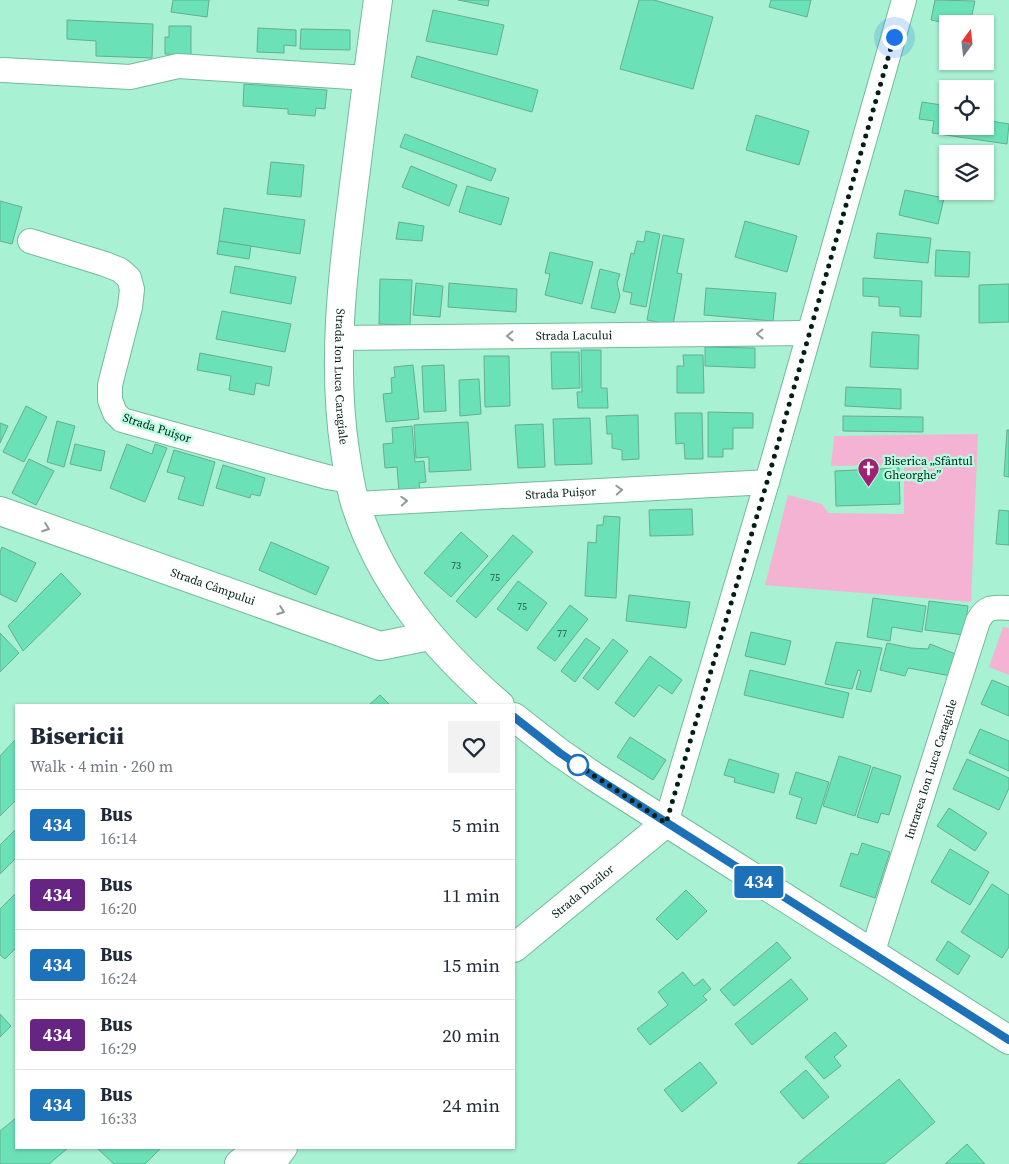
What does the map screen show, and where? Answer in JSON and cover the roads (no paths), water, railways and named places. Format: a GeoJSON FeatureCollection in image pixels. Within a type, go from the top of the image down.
{"type":"FeatureCollection","features":[{"type":"Feature","properties":{"kind":"main road","name":"Strada Ion Luca Caragiale"},"geometry":{"type":"LineString","coordinates":[[378,0],[346,246],[339,338],[338,380],[341,424],[353,492],[371,544],[390,579],[408,609],[429,636],[456,665],[499,704]]}},
{"type":"Feature","properties":{"kind":"main road","name":"Strada Câmpului"},"geometry":{"type":"LineString","coordinates":[[0,511],[380,646],[429,636]]}},
{"type":"Feature","properties":{"kind":"main road"},"geometry":{"type":"LineString","coordinates":[[515,718],[659,830],[872,954],[1009,1040]]}},
{"type":"Feature","properties":{"kind":"main road","name":"Strada Duzilor"},"geometry":{"type":"LineString","coordinates":[[515,947],[659,830]]}},
{"type":"Feature","properties":{"kind":"main road"},"geometry":{"type":"LineString","coordinates":[[238,1164],[258,1149]]}},
{"type":"Feature","properties":{"kind":"street"},"geometry":{"type":"LineString","coordinates":[[659,830],[767,482],[904,0]]}},
{"type":"Feature","properties":{"kind":"street"},"geometry":{"type":"LineString","coordinates":[[3,70],[130,77],[178,66],[367,78]]}},
{"type":"Feature","properties":{"kind":"street","name":"Strada Puișor"},"geometry":{"type":"LineString","coordinates":[[30,242],[105,264],[120,270],[128,278],[132,289],[130,307],[110,385],[110,400],[115,413],[122,420],[327,477],[353,492],[767,482]]}},
{"type":"Feature","properties":{"kind":"street","name":"Strada Lacului"},"geometry":{"type":"LineString","coordinates":[[339,338],[809,333]]}},
{"type":"Feature","properties":{"kind":"street","name":"Intrarea Ion Luca Caragiale"},"geometry":{"type":"LineString","coordinates":[[872,954],[978,621],[982,613],[989,608],[1009,608]]}},
{"type":"Feature","properties":{"kind":"street"},"geometry":{"type":"LineString","coordinates":[[273,1164],[284,1149]]}},
{"type":"Feature","properties":{"kind":"place","name":"Biserica „Sfântul Gheorghe”"},"geometry":{"type":"Point","coordinates":[868,487]}}]}
